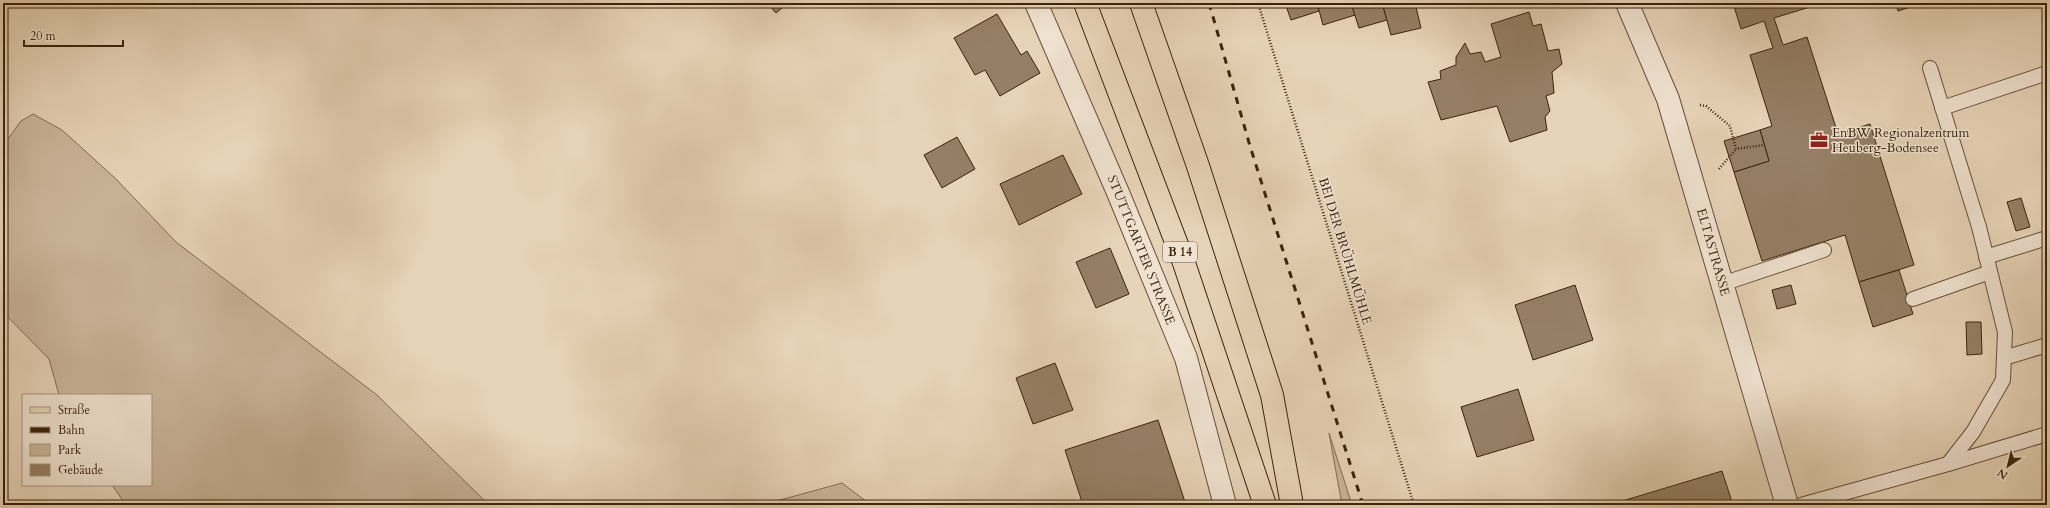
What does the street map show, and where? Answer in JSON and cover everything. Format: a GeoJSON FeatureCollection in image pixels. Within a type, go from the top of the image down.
{"type":"FeatureCollection","features":[{"type":"Feature","properties":{"kind":"main road","name":"B 14"},"geometry":{"type":"LineString","coordinates":[[1085,3],[1184,263],[1265,505]]}},
{"type":"Feature","properties":{"kind":"main road"},"geometry":{"type":"LineString","coordinates":[[1141,3],[1198,166],[1272,395],[1292,505]]}},
{"type":"Feature","properties":{"kind":"street","name":"STUTTGARTER STRASSE"},"geometry":{"type":"LineString","coordinates":[[1036,3],[1119,195],[1186,358],[1226,505]]}},
{"type":"Feature","properties":{"kind":"street","name":"ELTASTRASSE"},"geometry":{"type":"LineString","coordinates":[[1627,3],[1668,99],[1787,505]]}},
{"type":"Feature","properties":{"kind":"lane"},"geometry":{"type":"LineString","coordinates":[[1930,68],[1986,257],[2005,332],[2003,380],[1972,432],[1948,464]]}},
{"type":"Feature","properties":{"kind":"lane"},"geometry":{"type":"LineString","coordinates":[[1942,108],[2047,73]]}},
{"type":"Feature","properties":{"kind":"lane"},"geometry":{"type":"LineString","coordinates":[[1986,257],[2047,238]]}},
{"type":"Feature","properties":{"kind":"lane"},"geometry":{"type":"LineString","coordinates":[[1722,284],[1824,250]]}},
{"type":"Feature","properties":{"kind":"lane"},"geometry":{"type":"LineString","coordinates":[[1913,299],[1990,272]]}},
{"type":"Feature","properties":{"kind":"lane"},"geometry":{"type":"LineString","coordinates":[[2004,358],[2047,345]]}},
{"type":"Feature","properties":{"kind":"lane"},"geometry":{"type":"LineString","coordinates":[[1801,505],[1948,464],[2047,434]]}},
{"type":"Feature","properties":{"kind":"path","name":"BEI DER BRÜHLMÜHLE"},"geometry":{"type":"LineString","coordinates":[[1258,3],[1414,505]]}},
{"type":"Feature","properties":{"kind":"path"},"geometry":{"type":"LineString","coordinates":[[1668,99],[1706,106],[1730,126],[1736,149],[1764,145]]}},
{"type":"Feature","properties":{"kind":"green space"},"geometry":{"type":"Polygon","coordinates":[[[33,114],[62,130],[116,179],[176,242],[377,395],[489,505],[126,505],[113,486],[152,486],[152,394],[59,394],[49,359],[3,312],[3,146],[21,121],[33,114]]]}},
{"type":"Feature","properties":{"kind":"green space"},"geometry":{"type":"Polygon","coordinates":[[[1329,433],[1352,505],[1342,505],[1329,433]]]}},
{"type":"Feature","properties":{"kind":"green space"},"geometry":{"type":"Polygon","coordinates":[[[842,483],[871,505],[772,505],[773,502],[842,483]]]}},
{"type":"Feature","properties":{"kind":"building"},"geometry":{"type":"Polygon","coordinates":[[[767,3],[788,3],[776,13],[767,3]]]}},
{"type":"Feature","properties":{"kind":"building"},"geometry":{"type":"Polygon","coordinates":[[[1285,3],[1317,3],[1319,11],[1291,20],[1285,3]]]}},
{"type":"Feature","properties":{"kind":"building"},"geometry":{"type":"Polygon","coordinates":[[[1317,3],[1351,3],[1355,15],[1323,25],[1317,3]]]}},
{"type":"Feature","properties":{"kind":"building"},"geometry":{"type":"Polygon","coordinates":[[[1351,3],[1382,3],[1387,20],[1359,28],[1351,3]]]}},
{"type":"Feature","properties":{"kind":"building"},"geometry":{"type":"Polygon","coordinates":[[[1392,3],[1415,3],[1421,28],[1391,35],[1383,6],[1392,3]]]}},
{"type":"Feature","properties":{"kind":"building","name":"EnBW Regionalzentrum Heuberg-Bodensee"},"geometry":{"type":"Polygon","coordinates":[[[1733,3],[1823,3],[1774,18],[1783,45],[1807,37],[1838,134],[1870,124],[1914,265],[1859,282],[1845,235],[1762,261],[1734,172],[1769,161],[1760,130],[1772,126],[1750,55],[1773,48],[1764,21],[1741,29],[1733,3]]]}},
{"type":"Feature","properties":{"kind":"building"},"geometry":{"type":"Polygon","coordinates":[[[1896,3],[1923,3],[1898,11],[1896,3]]]}},
{"type":"Feature","properties":{"kind":"building"},"geometry":{"type":"Polygon","coordinates":[[[1529,12],[1533,26],[1541,24],[1548,51],[1559,49],[1562,64],[1552,72],[1554,93],[1546,96],[1550,111],[1545,117],[1547,130],[1510,142],[1497,106],[1441,120],[1428,82],[1441,79],[1440,71],[1456,65],[1456,57],[1465,43],[1470,54],[1481,52],[1485,62],[1501,57],[1491,24],[1529,12]]]}},
{"type":"Feature","properties":{"kind":"building"},"geometry":{"type":"Polygon","coordinates":[[[997,14],[1021,55],[1027,51],[1040,73],[1000,96],[985,70],[975,75],[954,38],[997,14]]]}},
{"type":"Feature","properties":{"kind":"building"},"geometry":{"type":"Polygon","coordinates":[[[1760,130],[1769,161],[1734,172],[1724,141],[1760,130]]]}},
{"type":"Feature","properties":{"kind":"building"},"geometry":{"type":"Polygon","coordinates":[[[957,137],[975,169],[942,188],[924,155],[957,137]]]}},
{"type":"Feature","properties":{"kind":"building"},"geometry":{"type":"Polygon","coordinates":[[[1063,155],[1082,194],[1019,225],[1000,184],[1063,155]]]}},
{"type":"Feature","properties":{"kind":"building"},"geometry":{"type":"Polygon","coordinates":[[[2021,198],[2030,227],[2016,231],[2007,202],[2021,198]]]}},
{"type":"Feature","properties":{"kind":"building"},"geometry":{"type":"Polygon","coordinates":[[[1110,248],[1129,294],[1096,308],[1076,262],[1110,248]]]}},
{"type":"Feature","properties":{"kind":"building"},"geometry":{"type":"Polygon","coordinates":[[[1899,270],[1913,314],[1873,327],[1859,282],[1899,270]]]}},
{"type":"Feature","properties":{"kind":"building"},"geometry":{"type":"Polygon","coordinates":[[[1575,285],[1593,340],[1533,360],[1515,305],[1575,285]]]}},
{"type":"Feature","properties":{"kind":"building"},"geometry":{"type":"Polygon","coordinates":[[[1791,285],[1796,304],[1777,309],[1772,290],[1791,285]]]}},
{"type":"Feature","properties":{"kind":"building"},"geometry":{"type":"Polygon","coordinates":[[[1966,322],[1981,322],[1982,354],[1967,355],[1966,322]]]}},
{"type":"Feature","properties":{"kind":"building"},"geometry":{"type":"Polygon","coordinates":[[[1055,363],[1073,410],[1033,424],[1016,378],[1055,363]]]}},
{"type":"Feature","properties":{"kind":"building"},"geometry":{"type":"Polygon","coordinates":[[[1518,389],[1534,440],[1477,457],[1461,407],[1518,389]]]}},
{"type":"Feature","properties":{"kind":"building"},"geometry":{"type":"Polygon","coordinates":[[[1158,420],[1186,505],[1083,505],[1065,450],[1158,420]]]}},
{"type":"Feature","properties":{"kind":"building"},"geometry":{"type":"Polygon","coordinates":[[[1722,471],[1733,505],[1609,505],[1722,471]]]}},
{"type":"Feature","properties":{"kind":"railway"},"geometry":{"type":"LineString","coordinates":[[1209,3],[1250,146],[1363,505]]}},
{"type":"Feature","properties":{"kind":"place","name":"EnBW Regionalzentrum Heuberg-Bodensee"},"geometry":{"type":"Point","coordinates":[1819,140]}}]}
